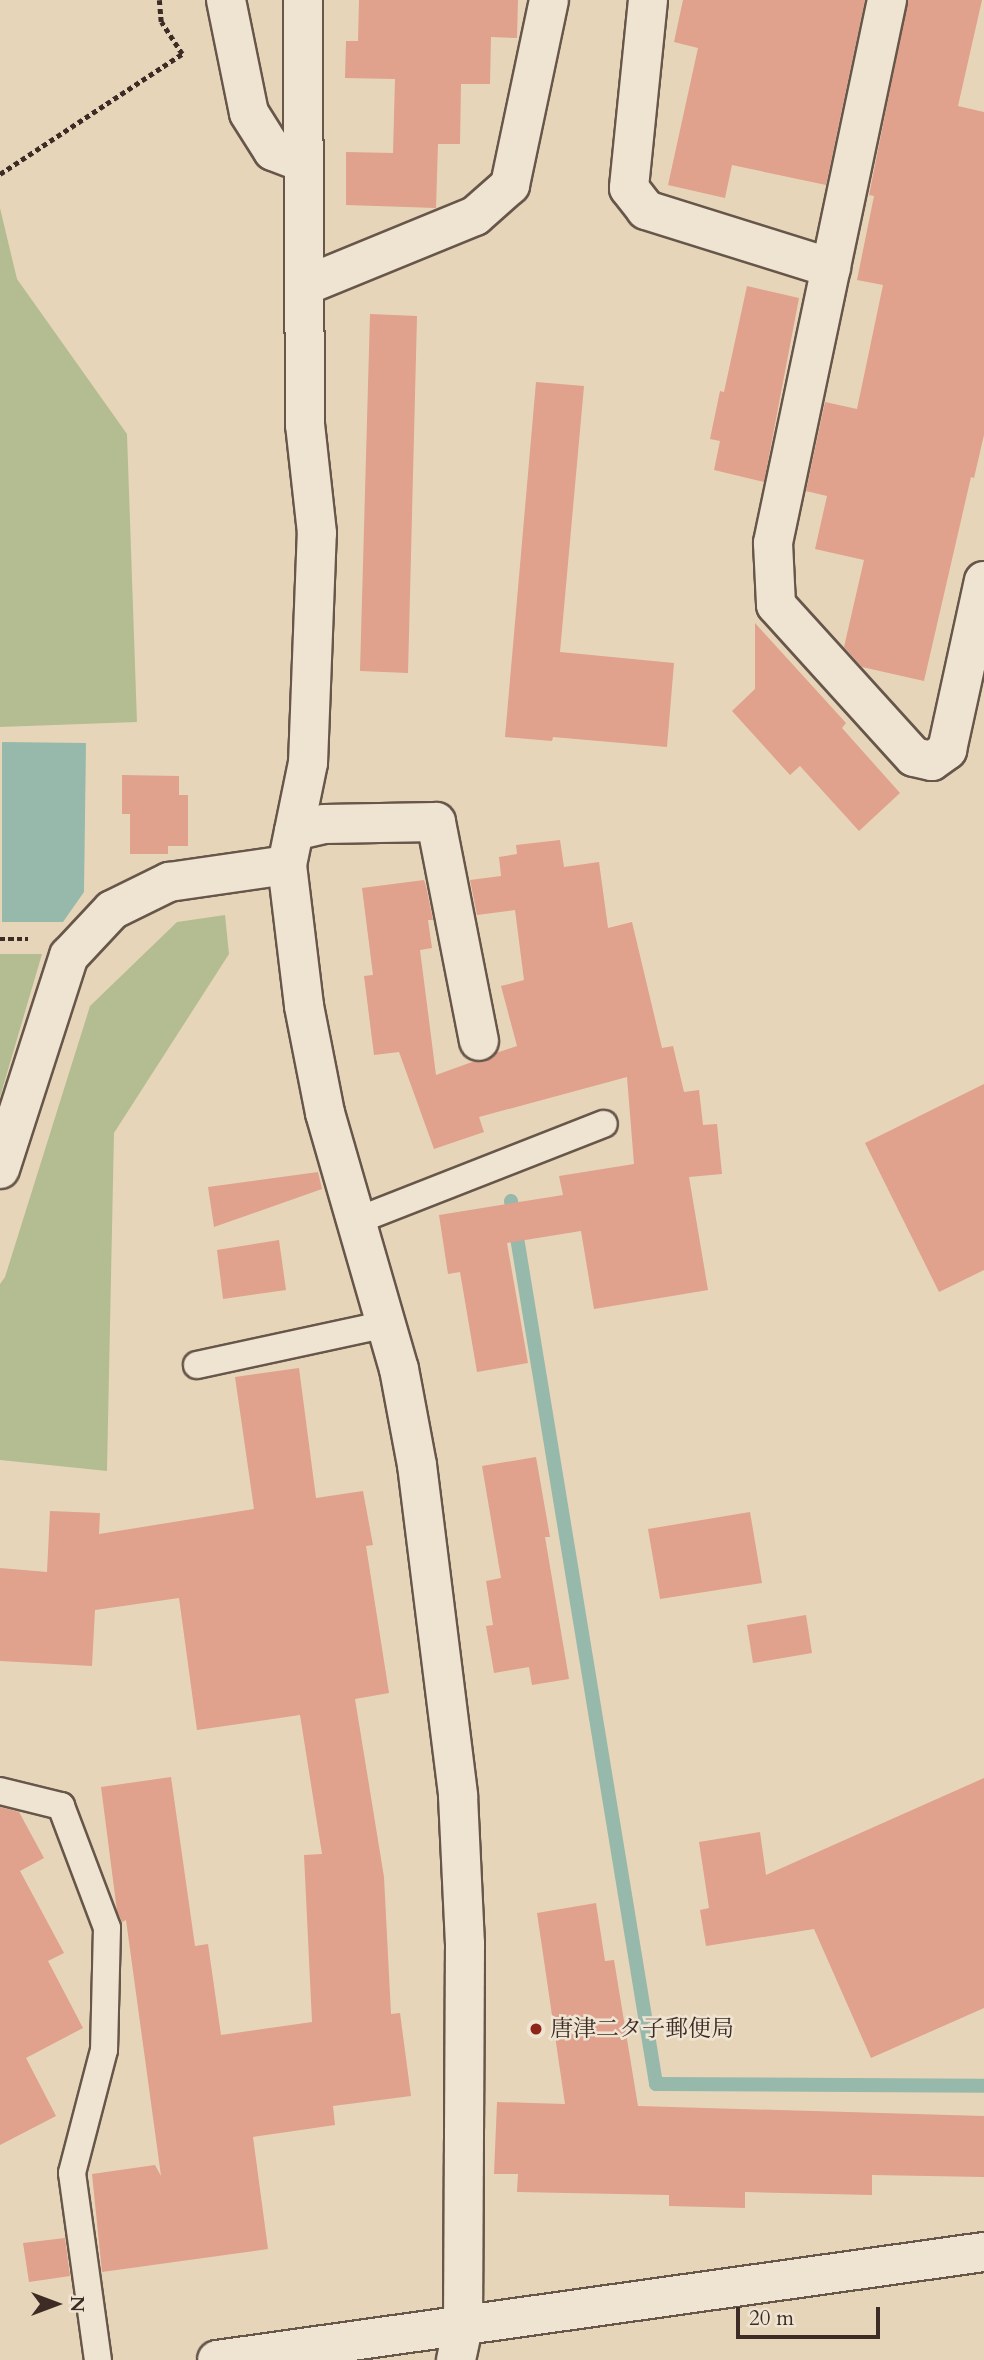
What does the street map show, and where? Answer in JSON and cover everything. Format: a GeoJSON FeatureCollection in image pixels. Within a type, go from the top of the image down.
{"type":"FeatureCollection","features":[{"type":"Feature","properties":{"kind":"street"},"geometry":{"type":"LineString","coordinates":[[226,0],[249,113],[273,151],[304,163]]}},
{"type":"Feature","properties":{"kind":"street"},"geometry":{"type":"LineString","coordinates":[[303,0],[305,425],[317,533],[307,763],[290,848],[304,1006],[325,1113],[399,1369],[417,1465],[458,1796],[465,1944],[460,2343]]}},
{"type":"Feature","properties":{"kind":"street"},"geometry":{"type":"LineString","coordinates":[[304,286],[475,216],[510,185],[549,0]]}},
{"type":"Feature","properties":{"kind":"street"},"geometry":{"type":"LineString","coordinates":[[648,0],[629,188],[646,210],[831,268]]}},
{"type":"Feature","properties":{"kind":"street"},"geometry":{"type":"LineString","coordinates":[[887,0],[773,543],[776,605],[914,757],[932,761],[947,750],[984,581]]}},
{"type":"Feature","properties":{"kind":"street"},"geometry":{"type":"LineString","coordinates":[[0,1169],[69,956],[112,911],[169,883],[290,848],[324,824],[436,822],[479,1041]]}},
{"type":"Feature","properties":{"kind":"street"},"geometry":{"type":"LineString","coordinates":[[217,2360],[460,2343],[984,2252]]}},
{"type":"Feature","properties":{"kind":"lane"},"geometry":{"type":"LineString","coordinates":[[356,1221],[604,1124]]}},
{"type":"Feature","properties":{"kind":"lane"},"geometry":{"type":"LineString","coordinates":[[197,1366],[386,1324]]}},
{"type":"Feature","properties":{"kind":"lane"},"geometry":{"type":"LineString","coordinates":[[0,1791],[61,1807],[107,1928],[104,2050],[72,2173],[98,2360]]}},
{"type":"Feature","properties":{"kind":"path"},"geometry":{"type":"LineString","coordinates":[[0,174],[182,54],[160,22],[159,0]]}},
{"type":"Feature","properties":{"kind":"shaded area"},"geometry":{"type":"Polygon","coordinates":[[[0,208],[17,279],[127,434],[137,722],[0,727],[0,208]]]}},
{"type":"Feature","properties":{"kind":"shaded area"},"geometry":{"type":"Polygon","coordinates":[[[2,742],[86,743],[84,892],[63,922],[2,922],[2,742]]]}},
{"type":"Feature","properties":{"kind":"shaded area"},"geometry":{"type":"Polygon","coordinates":[[[225,915],[229,954],[114,1133],[107,1471],[0,1460],[0,1284],[5,1277],[90,1006],[177,922],[225,915]]]}},
{"type":"Feature","properties":{"kind":"shaded area"},"geometry":{"type":"Polygon","coordinates":[[[0,954],[42,954],[0,1097],[0,954]]]}},
{"type":"Feature","properties":{"kind":"building"},"geometry":{"type":"Polygon","coordinates":[[[359,0],[518,0],[517,38],[491,37],[490,84],[461,84],[460,144],[438,144],[436,208],[346,205],[346,152],[393,153],[395,79],[345,78],[346,41],[358,41],[359,0]]]}},
{"type":"Feature","properties":{"kind":"building"},"geometry":{"type":"Polygon","coordinates":[[[683,0],[865,0],[826,185],[732,165],[725,198],[668,185],[698,48],[674,42],[683,0]]]}},
{"type":"Feature","properties":{"kind":"building"},"geometry":{"type":"Polygon","coordinates":[[[908,0],[982,0],[958,106],[984,112],[984,435],[974,478],[971,477],[924,681],[862,667],[844,647],[864,560],[815,549],[827,496],[806,491],[825,402],[857,409],[883,285],[857,280],[874,196],[869,195],[908,0]]]}},
{"type":"Feature","properties":{"kind":"building"},"geometry":{"type":"Polygon","coordinates":[[[747,286],[799,298],[764,482],[714,470],[720,441],[710,439],[720,391],[724,392],[747,286]]]}},
{"type":"Feature","properties":{"kind":"building"},"geometry":{"type":"Polygon","coordinates":[[[370,314],[417,316],[408,673],[360,671],[370,314]]]}},
{"type":"Feature","properties":{"kind":"building"},"geometry":{"type":"Polygon","coordinates":[[[536,382],[584,386],[560,652],[674,663],[667,747],[553,737],[552,741],[505,737],[536,382]]]}},
{"type":"Feature","properties":{"kind":"building"},"geometry":{"type":"Polygon","coordinates":[[[755,623],[846,723],[842,728],[900,793],[859,831],[800,766],[790,775],[732,711],[755,689],[755,623]]]}},
{"type":"Feature","properties":{"kind":"building"},"geometry":{"type":"Polygon","coordinates":[[[122,775],[179,776],[179,795],[188,795],[188,846],[168,846],[168,854],[130,854],[130,814],[122,814],[122,775]]]}},
{"type":"Feature","properties":{"kind":"building"},"geometry":{"type":"Polygon","coordinates":[[[560,840],[564,867],[599,862],[608,928],[632,922],[662,1048],[673,1046],[684,1092],[699,1090],[703,1125],[717,1124],[722,1174],[689,1177],[708,1290],[594,1309],[581,1231],[507,1243],[528,1363],[477,1372],[460,1272],[448,1274],[439,1215],[563,1195],[559,1176],[634,1164],[627,1077],[479,1117],[484,1132],[434,1149],[399,1052],[374,1055],[364,976],[373,975],[362,888],[424,880],[433,920],[428,920],[432,948],[420,950],[436,1075],[472,1062],[484,1062],[496,1053],[517,1046],[501,986],[524,980],[515,910],[477,915],[470,880],[501,876],[499,857],[517,854],[516,845],[560,840]]]}},
{"type":"Feature","properties":{"kind":"building"},"geometry":{"type":"Polygon","coordinates":[[[984,1084],[984,1270],[939,1292],[865,1143],[984,1084]]]}},
{"type":"Feature","properties":{"kind":"building"},"geometry":{"type":"Polygon","coordinates":[[[318,1172],[322,1189],[214,1227],[208,1187],[318,1172]]]}},
{"type":"Feature","properties":{"kind":"building"},"geometry":{"type":"Polygon","coordinates":[[[279,1240],[286,1290],[223,1299],[217,1250],[279,1240]]]}},
{"type":"Feature","properties":{"kind":"building"},"geometry":{"type":"Polygon","coordinates":[[[299,1368],[316,1498],[363,1491],[373,1545],[366,1546],[389,1693],[355,1699],[384,1877],[391,2014],[400,2013],[411,2096],[333,2106],[335,2125],[253,2137],[268,2249],[102,2272],[92,2174],[155,2165],[161,2176],[126,1920],[122,1922],[117,1911],[101,1787],[171,1777],[195,1946],[208,1944],[221,2035],[312,2022],[304,1855],[322,1854],[300,1715],[197,1730],[179,1598],[95,1610],[92,1666],[0,1661],[0,1568],[47,1572],[50,1511],[100,1513],[99,1534],[254,1509],[235,1377],[299,1368]]]}},
{"type":"Feature","properties":{"kind":"building"},"geometry":{"type":"Polygon","coordinates":[[[536,1457],[550,1537],[545,1537],[569,1679],[532,1685],[529,1667],[494,1673],[486,1626],[493,1625],[486,1581],[501,1578],[482,1466],[536,1457]]]}},
{"type":"Feature","properties":{"kind":"building"},"geometry":{"type":"Polygon","coordinates":[[[750,1512],[762,1583],[660,1599],[648,1529],[750,1512]]]}},
{"type":"Feature","properties":{"kind":"building"},"geometry":{"type":"Polygon","coordinates":[[[806,1615],[812,1653],[753,1663],[747,1625],[806,1615]]]}},
{"type":"Feature","properties":{"kind":"building"},"geometry":{"type":"Polygon","coordinates":[[[984,1778],[984,2008],[871,2058],[814,1929],[706,1946],[700,1910],[709,1908],[699,1842],[760,1832],[766,1875],[984,1778]]]}},
{"type":"Feature","properties":{"kind":"building"},"geometry":{"type":"Polygon","coordinates":[[[0,1807],[19,1812],[44,1858],[20,1871],[64,1953],[48,1961],[83,2028],[26,2058],[56,2116],[0,2145],[0,1807]]]}},
{"type":"Feature","properties":{"kind":"building"},"geometry":{"type":"Polygon","coordinates":[[[596,1903],[605,1961],[614,1960],[638,2106],[984,2116],[984,2177],[872,2175],[872,2195],[745,2192],[745,2208],[669,2206],[669,2195],[517,2192],[518,2174],[494,2174],[497,2102],[565,2104],[537,1913],[596,1903]]]}},
{"type":"Feature","properties":{"kind":"building"},"geometry":{"type":"Polygon","coordinates":[[[65,2238],[70,2276],[29,2282],[23,2243],[65,2238]]]}},
{"type":"Feature","properties":{"kind":"waterway"},"geometry":{"type":"LineString","coordinates":[[511,1201],[656,2084],[984,2086]]}},
{"type":"Feature","properties":{"kind":"place","name":"唐津二タ子郵便局"},"geometry":{"type":"Point","coordinates":[536,2029]}}]}
